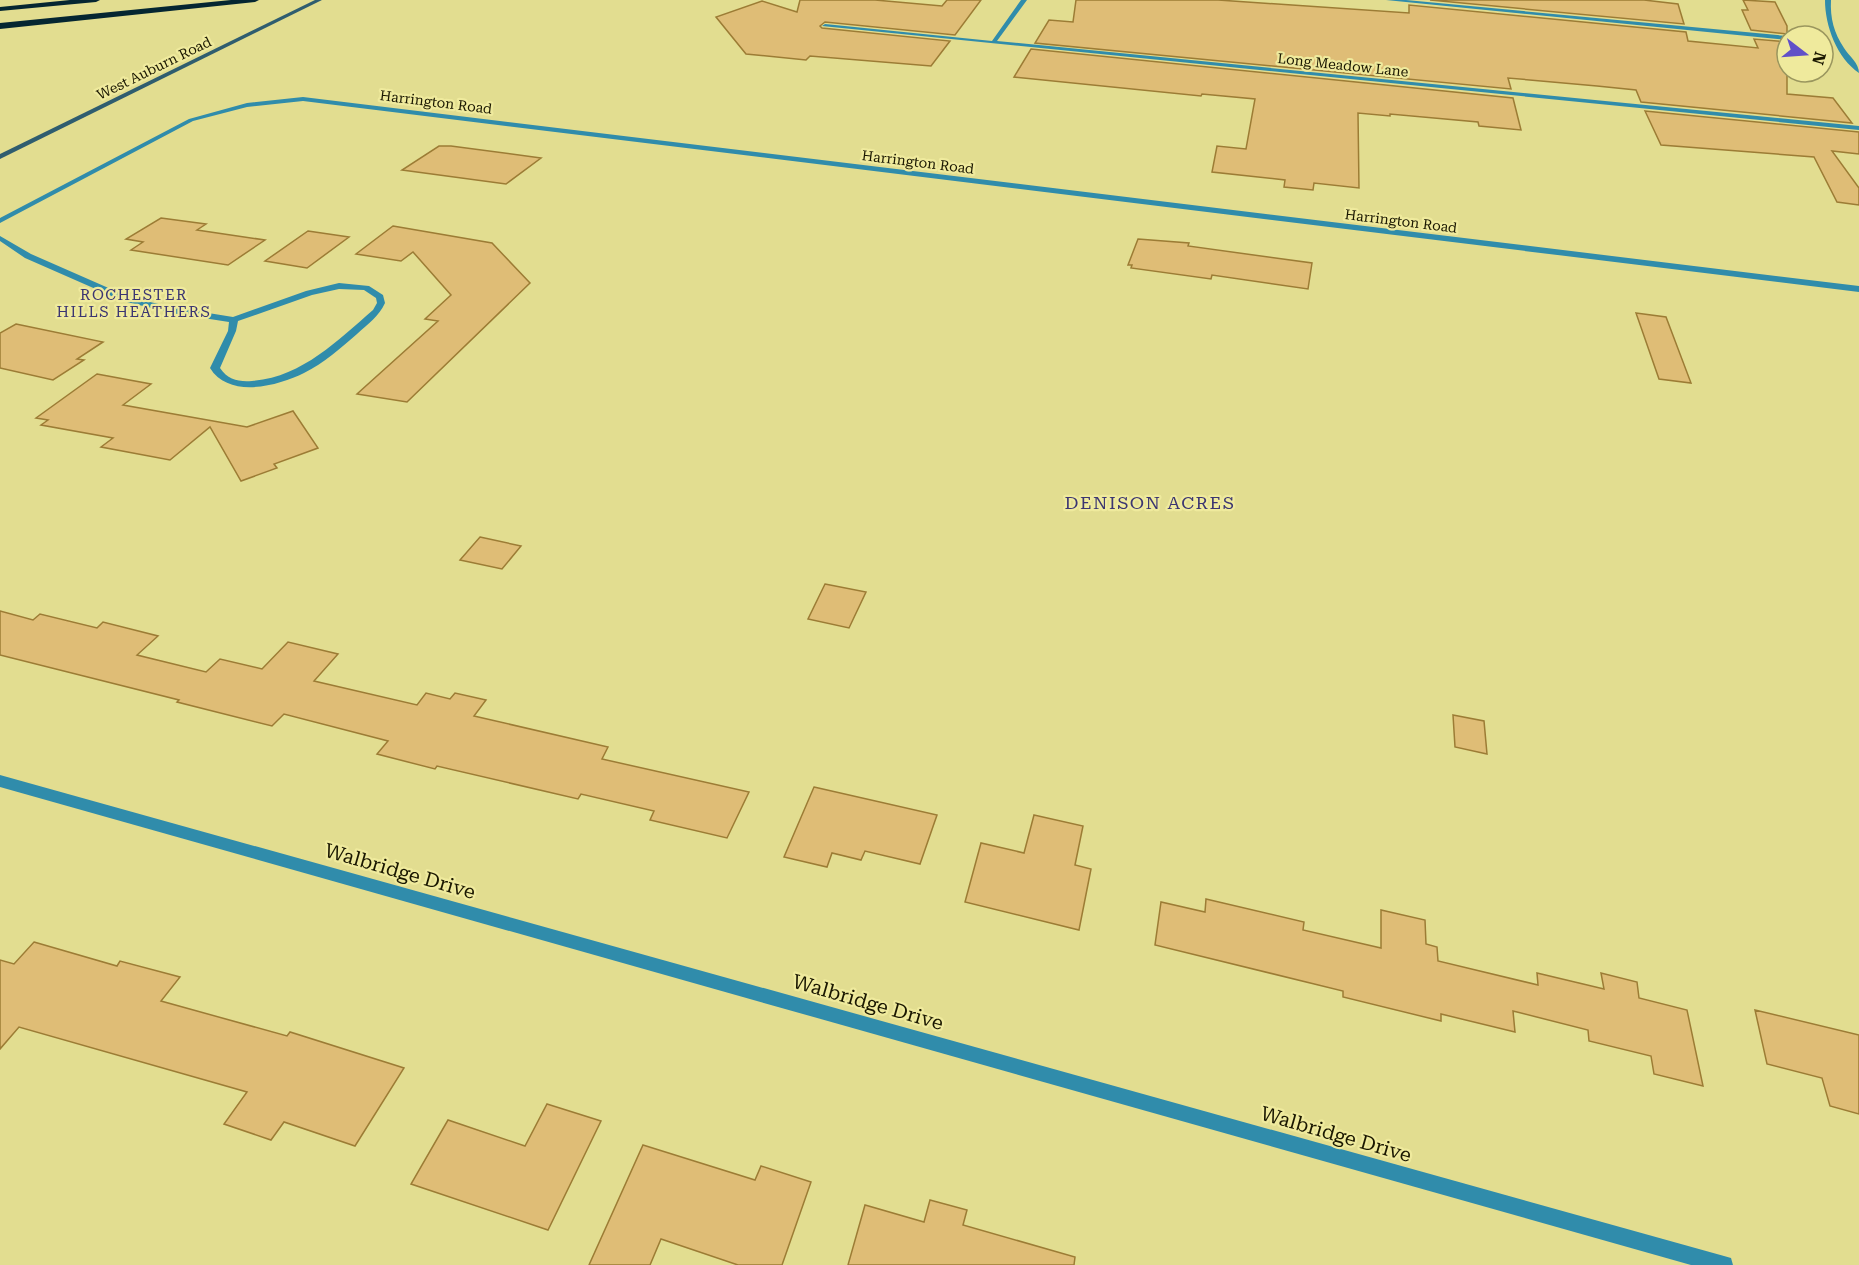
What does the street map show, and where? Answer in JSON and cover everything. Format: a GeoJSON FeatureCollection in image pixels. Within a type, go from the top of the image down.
{"type":"FeatureCollection","features":[{"type":"Feature","properties":{"kind":"highway"},"geometry":{"type":"LineString","coordinates":[[0,9],[96,0]]}},
{"type":"Feature","properties":{"kind":"highway"},"geometry":{"type":"LineString","coordinates":[[0,26],[255,0]]}},
{"type":"Feature","properties":{"kind":"main road","name":"West Auburn Road"},"geometry":{"type":"LineString","coordinates":[[0,157],[319,0]]}},
{"type":"Feature","properties":{"kind":"street"},"geometry":{"type":"LineString","coordinates":[[994,42],[1024,0]]}},
{"type":"Feature","properties":{"kind":"street"},"geometry":{"type":"LineString","coordinates":[[1389,0],[1775,37]]}},
{"type":"Feature","properties":{"kind":"street"},"geometry":{"type":"LineString","coordinates":[[1828,0],[1827,10],[1834,42],[1859,71]]}},
{"type":"Feature","properties":{"kind":"street","name":"Long Meadow Lane"},"geometry":{"type":"LineString","coordinates":[[825,26],[1859,128]]}},
{"type":"Feature","properties":{"kind":"street","name":"Harrington Road"},"geometry":{"type":"LineString","coordinates":[[0,221],[190,120],[247,105],[303,99],[1859,290]]}},
{"type":"Feature","properties":{"kind":"street"},"geometry":{"type":"LineString","coordinates":[[0,238],[28,256],[126,299],[171,310],[234,320],[331,287],[366,288],[380,297],[381,303],[377,311],[311,367],[292,376],[256,384],[239,384],[225,379],[215,368],[232,331],[234,320]]}},
{"type":"Feature","properties":{"kind":"street","name":"Walbridge Drive"},"geometry":{"type":"LineString","coordinates":[[0,780],[1724,1265]]}},
{"type":"Feature","properties":{"kind":"building"},"geometry":{"type":"Polygon","coordinates":[[[800,0],[875,0],[942,6],[947,0],[981,0],[955,35],[825,22],[820,26],[950,41],[931,66],[810,56],[806,60],[746,54],[716,17],[762,1],[797,12],[800,0]]]}},
{"type":"Feature","properties":{"kind":"building"},"geometry":{"type":"Polygon","coordinates":[[[1076,0],[1218,0],[1409,13],[1409,5],[1686,32],[1688,41],[1758,48],[1754,39],[1775,41],[1775,84],[1787,84],[1787,94],[1833,98],[1852,123],[1641,102],[1636,90],[1597,86],[1508,78],[1511,89],[1035,43],[1049,20],[1073,22],[1076,0]]]}},
{"type":"Feature","properties":{"kind":"building"},"geometry":{"type":"Polygon","coordinates":[[[1430,0],[1644,0],[1678,4],[1684,24],[1430,0]]]}},
{"type":"Feature","properties":{"kind":"building"},"geometry":{"type":"Polygon","coordinates":[[[1743,0],[1775,2],[1786,24],[1775,24],[1775,33],[1751,30],[1742,10],[1748,10],[1743,0]]]}},
{"type":"Feature","properties":{"kind":"building"},"geometry":{"type":"Polygon","coordinates":[[[1031,49],[1513,98],[1521,130],[1479,126],[1478,122],[1358,113],[1359,188],[1314,183],[1313,190],[1284,187],[1285,180],[1212,172],[1217,146],[1246,149],[1255,99],[1202,94],[1201,96],[1014,77],[1031,49]]]}},
{"type":"Feature","properties":{"kind":"building"},"geometry":{"type":"Polygon","coordinates":[[[1645,111],[1859,132],[1859,154],[1832,151],[1859,188],[1859,205],[1837,202],[1814,157],[1661,145],[1645,111]]]}},
{"type":"Feature","properties":{"kind":"building"},"geometry":{"type":"Polygon","coordinates":[[[439,146],[541,158],[506,184],[402,170],[439,146]]]}},
{"type":"Feature","properties":{"kind":"building"},"geometry":{"type":"Polygon","coordinates":[[[161,218],[206,224],[197,230],[265,240],[228,265],[131,250],[143,242],[126,239],[161,218]]]}},
{"type":"Feature","properties":{"kind":"building"},"geometry":{"type":"Polygon","coordinates":[[[393,226],[492,243],[530,283],[407,402],[357,394],[438,321],[425,319],[451,295],[413,252],[401,261],[356,254],[393,226]]]}},
{"type":"Feature","properties":{"kind":"building"},"geometry":{"type":"Polygon","coordinates":[[[308,231],[349,237],[307,268],[265,261],[308,231]]]}},
{"type":"Feature","properties":{"kind":"building"},"geometry":{"type":"Polygon","coordinates":[[[1138,239],[1189,243],[1188,246],[1312,263],[1308,289],[1212,275],[1211,279],[1131,268],[1132,265],[1128,265],[1138,239]]]}},
{"type":"Feature","properties":{"kind":"building"},"geometry":{"type":"Polygon","coordinates":[[[1636,313],[1666,317],[1691,383],[1659,379],[1636,313]]]}},
{"type":"Feature","properties":{"kind":"building"},"geometry":{"type":"Polygon","coordinates":[[[16,324],[103,342],[77,359],[84,360],[53,380],[0,368],[0,333],[16,324]]]}},
{"type":"Feature","properties":{"kind":"building"},"geometry":{"type":"Polygon","coordinates":[[[97,374],[151,384],[123,405],[247,427],[293,411],[318,448],[274,464],[277,468],[241,481],[210,427],[170,460],[101,447],[113,438],[41,425],[48,420],[36,418],[97,374]]]}},
{"type":"Feature","properties":{"kind":"building"},"geometry":{"type":"Polygon","coordinates":[[[480,537],[521,546],[502,569],[460,560],[480,537]]]}},
{"type":"Feature","properties":{"kind":"building"},"geometry":{"type":"Polygon","coordinates":[[[825,584],[866,592],[849,628],[808,619],[825,584]]]}},
{"type":"Feature","properties":{"kind":"building"},"geometry":{"type":"Polygon","coordinates":[[[0,611],[33,620],[40,614],[97,628],[103,622],[158,636],[137,655],[206,672],[220,659],[262,669],[288,642],[338,654],[314,681],[417,705],[426,693],[450,699],[455,693],[486,700],[474,716],[608,747],[602,759],[749,792],[727,838],[650,820],[654,811],[581,794],[578,799],[437,766],[435,769],[377,754],[388,741],[284,714],[272,726],[0,655],[0,611]]]}},
{"type":"Feature","properties":{"kind":"building"},"geometry":{"type":"Polygon","coordinates":[[[1453,715],[1484,721],[1487,754],[1455,747],[1453,715]]]}},
{"type":"Feature","properties":{"kind":"building"},"geometry":{"type":"Polygon","coordinates":[[[814,787],[937,815],[920,864],[865,851],[861,860],[832,853],[827,867],[784,857],[814,787]]]}},
{"type":"Feature","properties":{"kind":"building"},"geometry":{"type":"Polygon","coordinates":[[[1034,815],[1083,826],[1075,865],[1091,869],[1079,930],[965,902],[981,843],[1024,853],[1034,815]]]}},
{"type":"Feature","properties":{"kind":"building"},"geometry":{"type":"Polygon","coordinates":[[[1206,899],[1304,922],[1303,930],[1381,948],[1381,910],[1425,920],[1426,944],[1437,947],[1438,961],[1538,985],[1537,973],[1604,989],[1601,973],[1637,982],[1639,998],[1687,1010],[1703,1086],[1654,1074],[1651,1056],[1589,1041],[1588,1030],[1513,1011],[1515,1032],[1441,1014],[1441,1021],[1343,997],[1343,991],[1155,945],[1161,902],[1205,912],[1206,899]]]}},
{"type":"Feature","properties":{"kind":"building"},"geometry":{"type":"Polygon","coordinates":[[[34,942],[117,966],[120,961],[180,977],[161,1001],[287,1036],[290,1032],[404,1068],[355,1146],[284,1122],[271,1140],[224,1124],[247,1092],[19,1027],[0,1049],[0,960],[14,964],[34,942]]]}},
{"type":"Feature","properties":{"kind":"building"},"geometry":{"type":"Polygon","coordinates":[[[1755,1010],[1859,1035],[1859,1114],[1830,1106],[1822,1078],[1767,1064],[1755,1010]]]}},
{"type":"Feature","properties":{"kind":"building"},"geometry":{"type":"Polygon","coordinates":[[[547,1104],[601,1121],[548,1230],[411,1184],[448,1120],[525,1146],[547,1104]]]}},
{"type":"Feature","properties":{"kind":"building"},"geometry":{"type":"Polygon","coordinates":[[[643,1145],[755,1180],[761,1166],[811,1182],[782,1265],[738,1265],[661,1239],[650,1265],[589,1265],[643,1145]]]}},
{"type":"Feature","properties":{"kind":"building"},"geometry":{"type":"Polygon","coordinates":[[[930,1200],[967,1210],[963,1225],[1075,1257],[1074,1265],[848,1265],[865,1205],[924,1222],[930,1200]]]}},
{"type":"Feature","properties":{"kind":"district","name":"ROCHESTER HILLS HEATHERS"},"geometry":{"type":"Point","coordinates":[134,304]}},
{"type":"Feature","properties":{"kind":"district","name":"DENISON ACRES"},"geometry":{"type":"Point","coordinates":[1150,503]}}]}
